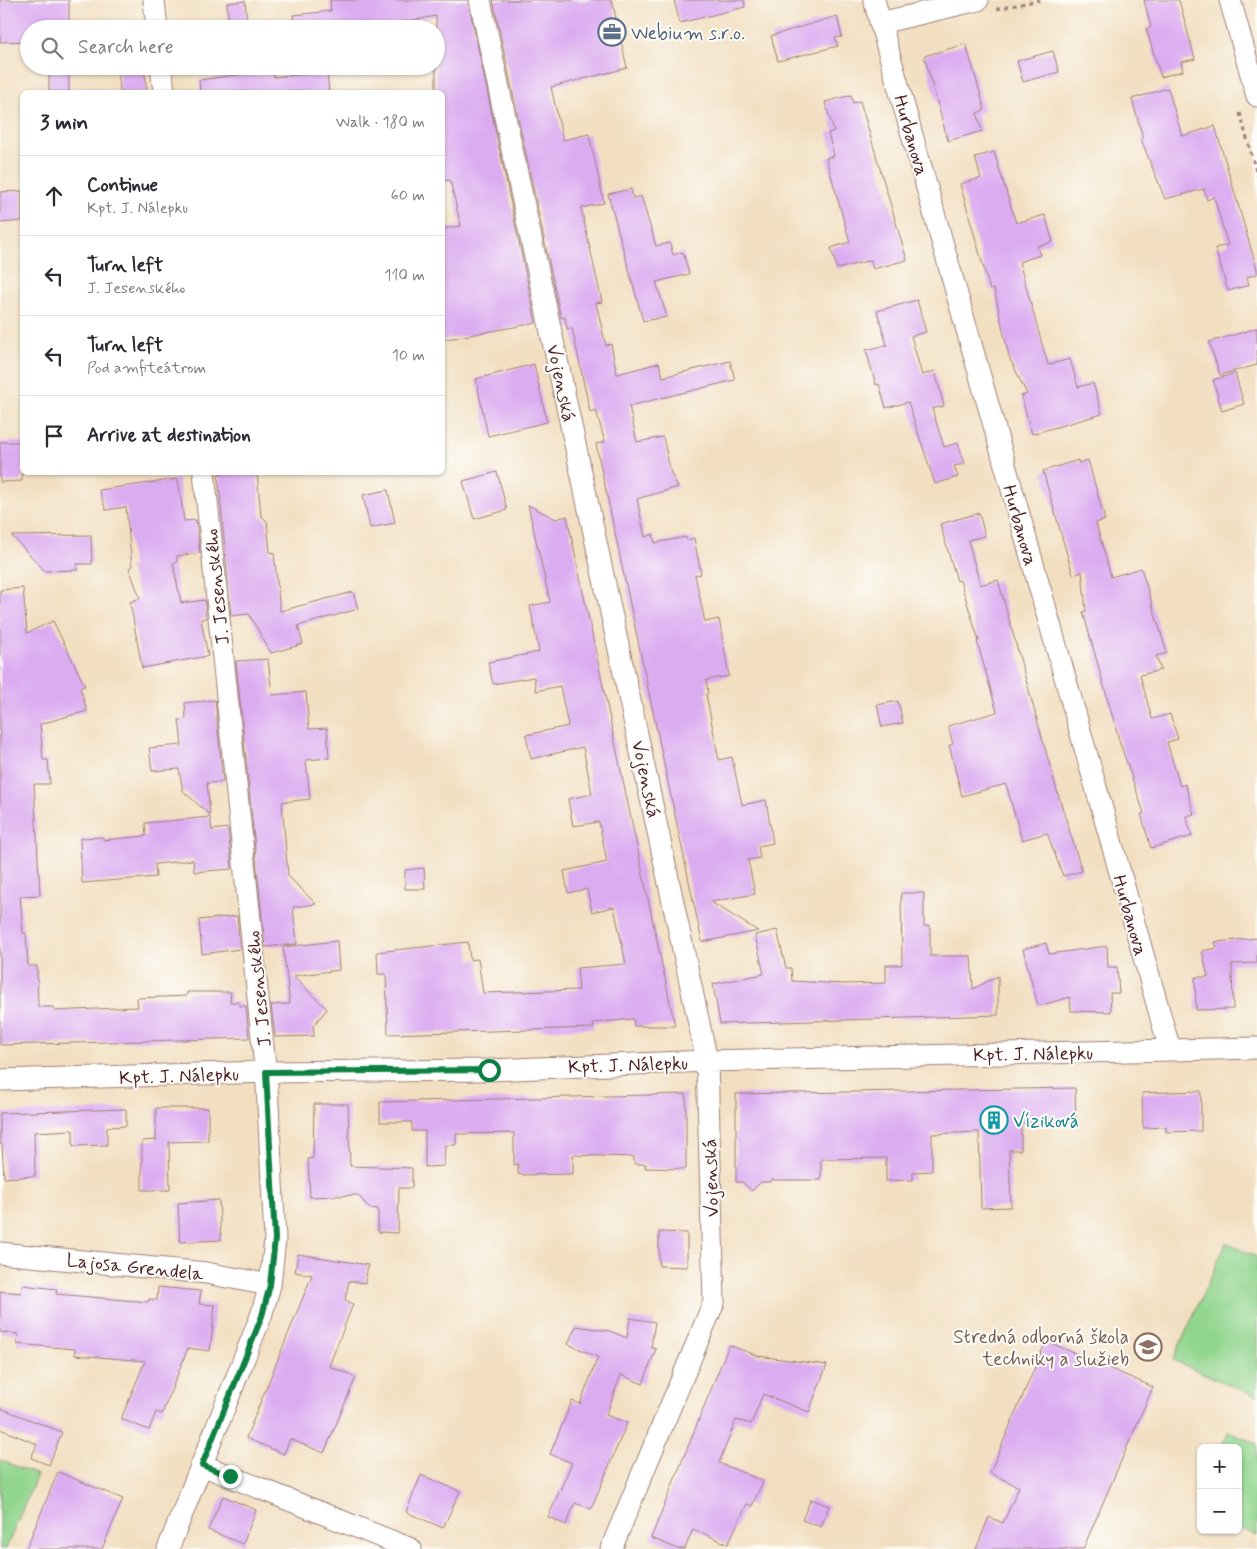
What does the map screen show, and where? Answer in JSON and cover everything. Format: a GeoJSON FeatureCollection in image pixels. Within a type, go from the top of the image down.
{"type":"FeatureCollection","features":[{"type":"Feature","properties":{"kind":"street"},"geometry":{"type":"LineString","coordinates":[[154,0],[157,20]]}},
{"type":"Feature","properties":{"kind":"street","name":"Vojenská"},"geometry":{"type":"LineString","coordinates":[[480,0],[707,1061],[714,1302],[611,1549]]}},
{"type":"Feature","properties":{"kind":"street","name":"Hurbanova"},"geometry":{"type":"LineString","coordinates":[[874,0],[1170,1050]]}},
{"type":"Feature","properties":{"kind":"street"},"geometry":{"type":"LineString","coordinates":[[880,23],[978,0]]}},
{"type":"Feature","properties":{"kind":"street"},"geometry":{"type":"LineString","coordinates":[[1230,0],[1257,96]]}},
{"type":"Feature","properties":{"kind":"street"},"geometry":{"type":"LineString","coordinates":[[162,75],[164,90]]}},
{"type":"Feature","properties":{"kind":"street","name":"J. Jesenského"},"geometry":{"type":"LineString","coordinates":[[168,1549],[262,1316],[270,1285],[275,1239],[266,1072],[204,475]]}},
{"type":"Feature","properties":{"kind":"street","name":"Kpt. J. Nálepku"},"geometry":{"type":"LineString","coordinates":[[0,1080],[266,1072],[489,1070],[707,1061],[1257,1048]]}},
{"type":"Feature","properties":{"kind":"street","name":"Lajosa Grendela"},"geometry":{"type":"LineString","coordinates":[[0,1253],[206,1273],[270,1285]]}},
{"type":"Feature","properties":{"kind":"street"},"geometry":{"type":"LineString","coordinates":[[202,1465],[412,1549]]}},
{"type":"Feature","properties":{"kind":"green space"},"geometry":{"type":"Polygon","coordinates":[[[1226,1243],[1257,1257],[1257,1397],[1173,1360],[1226,1243]]]}},
{"type":"Feature","properties":{"kind":"green space"},"geometry":{"type":"Polygon","coordinates":[[[1229,1431],[1257,1444],[1257,1536],[1242,1529],[1242,1444],[1223,1444],[1229,1431]]]}},
{"type":"Feature","properties":{"kind":"green space"},"geometry":{"type":"Polygon","coordinates":[[[0,1460],[37,1475],[6,1549],[0,1549],[0,1460]]]}},
{"type":"Feature","properties":{"kind":"building"},"geometry":{"type":"Polygon","coordinates":[[[0,0],[69,0],[69,20],[20,20],[20,41],[0,42],[0,0]]]}},
{"type":"Feature","properties":{"kind":"building"},"geometry":{"type":"Polygon","coordinates":[[[330,0],[468,0],[536,323],[445,339],[445,229],[461,226],[450,180],[445,181],[445,90],[436,90],[436,75],[445,75],[445,20],[436,20],[436,16],[414,20],[293,20],[293,15],[331,11],[330,0]]]}},
{"type":"Feature","properties":{"kind":"building"},"geometry":{"type":"Polygon","coordinates":[[[493,0],[612,0],[627,68],[551,87],[563,140],[589,134],[604,203],[581,208],[602,302],[596,303],[606,346],[611,344],[617,374],[659,363],[663,377],[730,361],[735,380],[629,406],[637,442],[663,437],[671,473],[678,487],[637,499],[645,537],[653,534],[655,543],[686,537],[687,540],[694,538],[701,574],[695,575],[705,622],[719,619],[729,676],[706,680],[708,693],[706,694],[719,760],[732,757],[742,805],[766,800],[773,843],[758,846],[760,858],[748,860],[755,894],[711,902],[758,931],[702,942],[596,444],[605,442],[596,410],[590,412],[572,328],[567,329],[565,317],[561,318],[493,0]]]}},
{"type":"Feature","properties":{"kind":"building"},"geometry":{"type":"Polygon","coordinates":[[[674,0],[744,0],[745,7],[680,23],[674,0]]]}},
{"type":"Feature","properties":{"kind":"building"},"geometry":{"type":"Polygon","coordinates":[[[1144,0],[1179,0],[1195,59],[1181,62],[1183,71],[1161,77],[1146,29],[1151,27],[1144,0]]]}},
{"type":"Feature","properties":{"kind":"building"},"geometry":{"type":"Polygon","coordinates":[[[245,1],[247,20],[228,20],[227,3],[245,1]]]}},
{"type":"Feature","properties":{"kind":"building"},"geometry":{"type":"Polygon","coordinates":[[[837,16],[842,37],[835,38],[838,46],[778,61],[771,36],[837,16]]]}},
{"type":"Feature","properties":{"kind":"building"},"geometry":{"type":"Polygon","coordinates":[[[966,44],[985,110],[977,113],[982,131],[948,141],[924,56],[966,44]]]}},
{"type":"Feature","properties":{"kind":"building"},"geometry":{"type":"Polygon","coordinates":[[[1053,51],[1059,72],[1023,82],[1017,61],[1053,51]]]}},
{"type":"Feature","properties":{"kind":"building"},"geometry":{"type":"Polygon","coordinates":[[[49,75],[69,75],[69,90],[49,90],[49,75]]]}},
{"type":"Feature","properties":{"kind":"building"},"geometry":{"type":"Polygon","coordinates":[[[119,75],[145,75],[147,90],[120,90],[119,75]]]}},
{"type":"Feature","properties":{"kind":"building"},"geometry":{"type":"Polygon","coordinates":[[[236,75],[274,75],[274,77],[327,75],[329,90],[200,90],[199,80],[236,75]]]}},
{"type":"Feature","properties":{"kind":"building"},"geometry":{"type":"Polygon","coordinates":[[[1168,88],[1182,136],[1215,126],[1257,269],[1257,274],[1247,277],[1249,285],[1228,291],[1215,248],[1228,245],[1214,197],[1207,200],[1204,189],[1165,199],[1141,139],[1143,138],[1132,99],[1168,88]]]}},
{"type":"Feature","properties":{"kind":"building"},"geometry":{"type":"Polygon","coordinates":[[[851,95],[853,103],[860,101],[907,260],[873,269],[871,260],[837,269],[831,248],[850,242],[826,158],[834,156],[828,133],[834,131],[825,102],[851,95]]]}},
{"type":"Feature","properties":{"kind":"building"},"geometry":{"type":"Polygon","coordinates":[[[994,152],[1016,223],[1045,215],[1053,242],[1037,246],[1040,255],[1019,262],[1048,365],[1070,359],[1078,387],[1093,383],[1102,414],[1032,434],[1021,396],[1027,394],[1009,357],[994,289],[990,290],[960,184],[981,178],[975,157],[994,152]]]}},
{"type":"Feature","properties":{"kind":"building"},"geometry":{"type":"Polygon","coordinates":[[[631,189],[633,198],[641,196],[656,246],[670,243],[673,255],[683,252],[689,274],[656,282],[667,317],[643,321],[608,194],[631,189]]]}},
{"type":"Feature","properties":{"kind":"building"},"geometry":{"type":"Polygon","coordinates":[[[20,191],[20,221],[0,223],[0,192],[20,191]]]}},
{"type":"Feature","properties":{"kind":"building"},"geometry":{"type":"Polygon","coordinates":[[[917,300],[926,332],[911,336],[922,375],[935,371],[944,406],[932,409],[944,447],[958,443],[965,464],[954,466],[958,477],[935,484],[908,402],[886,408],[879,384],[876,385],[866,350],[887,345],[877,311],[917,300]]]}},
{"type":"Feature","properties":{"kind":"building"},"geometry":{"type":"Polygon","coordinates":[[[1257,328],[1257,365],[1220,375],[1209,342],[1257,328]]]}},
{"type":"Feature","properties":{"kind":"building"},"geometry":{"type":"Polygon","coordinates":[[[534,364],[547,422],[488,436],[476,379],[534,364]]]}},
{"type":"Feature","properties":{"kind":"building"},"geometry":{"type":"Polygon","coordinates":[[[1235,373],[1244,404],[1222,411],[1213,380],[1235,373]]]}},
{"type":"Feature","properties":{"kind":"building"},"geometry":{"type":"Polygon","coordinates":[[[0,442],[20,442],[20,475],[22,475],[22,481],[0,482],[0,442]]]}},
{"type":"Feature","properties":{"kind":"building"},"geometry":{"type":"Polygon","coordinates":[[[1078,460],[1078,463],[1088,460],[1105,520],[1096,523],[1111,577],[1141,568],[1167,653],[1156,656],[1161,670],[1140,675],[1152,719],[1170,714],[1178,739],[1167,742],[1180,786],[1185,784],[1194,814],[1186,816],[1192,836],[1151,848],[1141,814],[1144,813],[1120,743],[1083,612],[1086,611],[1082,572],[1073,575],[1043,471],[1078,460]]]}},
{"type":"Feature","properties":{"kind":"building"},"geometry":{"type":"Polygon","coordinates":[[[497,472],[507,510],[474,519],[463,481],[497,472]]]}},
{"type":"Feature","properties":{"kind":"building"},"geometry":{"type":"Polygon","coordinates":[[[218,475],[257,475],[261,516],[267,521],[270,553],[274,552],[280,611],[353,592],[358,609],[298,626],[303,644],[271,653],[249,614],[231,616],[218,475]]]}},
{"type":"Feature","properties":{"kind":"building"},"geometry":{"type":"Polygon","coordinates":[[[178,479],[184,521],[196,520],[200,553],[177,556],[177,562],[173,563],[181,603],[205,600],[206,618],[201,619],[208,656],[142,668],[130,602],[140,598],[129,568],[132,567],[126,507],[106,510],[99,490],[178,479]]]}},
{"type":"Feature","properties":{"kind":"building"},"geometry":{"type":"Polygon","coordinates":[[[388,490],[395,523],[370,528],[363,495],[388,490]]]}},
{"type":"Feature","properties":{"kind":"building"},"geometry":{"type":"Polygon","coordinates":[[[528,505],[556,519],[567,516],[675,1026],[634,1026],[633,1019],[593,1023],[594,1028],[388,1034],[386,974],[378,974],[377,952],[468,942],[470,960],[478,959],[483,993],[579,990],[577,968],[626,964],[614,907],[592,912],[587,889],[568,893],[564,871],[607,862],[599,822],[573,826],[568,799],[592,794],[583,747],[531,759],[526,735],[568,726],[560,686],[536,691],[534,677],[493,684],[488,662],[539,652],[530,606],[550,602],[528,505]]]}},
{"type":"Feature","properties":{"kind":"building"},"geometry":{"type":"Polygon","coordinates":[[[979,513],[985,536],[968,540],[980,585],[998,580],[1057,791],[1082,871],[1063,876],[1047,833],[1022,840],[1006,784],[962,796],[949,745],[953,744],[948,726],[997,712],[977,641],[979,641],[960,580],[957,581],[940,524],[979,513]]]}},
{"type":"Feature","properties":{"kind":"building"},"geometry":{"type":"Polygon","coordinates":[[[91,535],[92,564],[77,564],[77,570],[45,571],[12,536],[91,535]]]}},
{"type":"Feature","properties":{"kind":"building"},"geometry":{"type":"Polygon","coordinates":[[[23,588],[27,633],[53,621],[85,686],[80,687],[87,711],[40,724],[43,760],[48,760],[50,784],[34,784],[40,895],[20,896],[23,933],[26,933],[28,966],[37,966],[38,1007],[54,1007],[54,1011],[138,1007],[137,998],[187,996],[187,992],[231,992],[230,1002],[239,1002],[240,1006],[246,1006],[249,1038],[0,1045],[0,590],[23,588]]]}},
{"type":"Feature","properties":{"kind":"building"},"geometry":{"type":"Polygon","coordinates":[[[268,659],[272,695],[306,692],[309,729],[327,728],[329,758],[306,760],[310,799],[282,802],[288,876],[316,904],[293,907],[297,944],[265,947],[236,661],[268,659]]]}},
{"type":"Feature","properties":{"kind":"building"},"geometry":{"type":"Polygon","coordinates":[[[215,700],[223,782],[207,783],[210,815],[183,791],[179,769],[152,771],[149,748],[182,745],[179,720],[186,719],[185,703],[215,700]]]}},
{"type":"Feature","properties":{"kind":"building"},"geometry":{"type":"Polygon","coordinates":[[[898,701],[903,723],[882,727],[877,705],[898,701]]]}},
{"type":"Feature","properties":{"kind":"building"},"geometry":{"type":"Polygon","coordinates":[[[210,817],[212,830],[228,828],[232,869],[194,872],[193,860],[155,864],[156,877],[82,883],[80,838],[103,837],[103,840],[146,836],[145,823],[210,817]]]}},
{"type":"Feature","properties":{"kind":"building"},"geometry":{"type":"Polygon","coordinates":[[[424,868],[425,889],[405,889],[405,870],[424,868]]]}},
{"type":"Feature","properties":{"kind":"building"},"geometry":{"type":"Polygon","coordinates":[[[901,893],[924,893],[924,926],[930,926],[930,956],[971,956],[973,989],[998,976],[998,1015],[720,1024],[713,984],[764,974],[755,935],[777,930],[786,968],[791,968],[792,981],[843,984],[886,983],[886,965],[902,965],[901,893]]]}},
{"type":"Feature","properties":{"kind":"building"},"geometry":{"type":"Polygon","coordinates":[[[237,916],[240,949],[202,954],[199,920],[237,916]]]}},
{"type":"Feature","properties":{"kind":"building"},"geometry":{"type":"Polygon","coordinates":[[[1257,938],[1257,963],[1232,964],[1233,1009],[1196,1010],[1195,977],[1208,977],[1202,951],[1217,948],[1215,942],[1257,938]]]}},
{"type":"Feature","properties":{"kind":"building"},"geometry":{"type":"Polygon","coordinates":[[[337,941],[339,970],[293,976],[327,1009],[313,1026],[314,1036],[275,1037],[271,1005],[290,1004],[283,947],[337,941]]]}},
{"type":"Feature","properties":{"kind":"building"},"geometry":{"type":"Polygon","coordinates":[[[1046,943],[1049,954],[1107,946],[1108,967],[1117,967],[1119,993],[1110,993],[1111,1012],[1071,1011],[1070,997],[1038,1006],[1023,949],[1046,943]]]}},
{"type":"Feature","properties":{"kind":"building"},"geometry":{"type":"Polygon","coordinates":[[[1075,1088],[1076,1122],[1021,1123],[1021,1150],[1009,1150],[1011,1207],[981,1208],[979,1132],[932,1134],[932,1171],[913,1172],[913,1180],[886,1181],[886,1158],[821,1159],[821,1180],[771,1180],[771,1182],[761,1182],[752,1191],[742,1182],[736,1182],[736,1094],[1075,1088]]]}},
{"type":"Feature","properties":{"kind":"building"},"geometry":{"type":"Polygon","coordinates":[[[1201,1091],[1201,1131],[1166,1132],[1166,1127],[1143,1128],[1142,1093],[1201,1091]]]}},
{"type":"Feature","properties":{"kind":"building"},"geometry":{"type":"Polygon","coordinates":[[[686,1094],[686,1169],[645,1168],[646,1164],[634,1164],[634,1157],[573,1155],[573,1174],[518,1174],[518,1164],[514,1165],[514,1133],[456,1134],[456,1145],[445,1145],[444,1166],[425,1167],[425,1131],[412,1131],[412,1122],[380,1122],[380,1102],[686,1094]]]}},
{"type":"Feature","properties":{"kind":"building"},"geometry":{"type":"Polygon","coordinates":[[[314,1104],[348,1104],[350,1166],[412,1168],[412,1188],[399,1188],[398,1233],[378,1232],[378,1209],[369,1208],[358,1195],[310,1197],[308,1159],[313,1158],[314,1104]]]}},
{"type":"Feature","properties":{"kind":"building"},"geometry":{"type":"Polygon","coordinates":[[[156,1108],[208,1108],[208,1141],[169,1142],[170,1190],[142,1190],[142,1141],[156,1140],[156,1108]]]}},
{"type":"Feature","properties":{"kind":"building"},"geometry":{"type":"Polygon","coordinates":[[[126,1109],[126,1126],[107,1127],[107,1145],[73,1146],[73,1130],[34,1132],[35,1176],[4,1178],[2,1144],[0,1144],[0,1113],[126,1109]]]}},
{"type":"Feature","properties":{"kind":"building"},"geometry":{"type":"Polygon","coordinates":[[[219,1200],[221,1240],[180,1242],[178,1203],[219,1200]]]}},
{"type":"Feature","properties":{"kind":"building"},"geometry":{"type":"Polygon","coordinates":[[[659,1232],[687,1233],[687,1267],[659,1266],[659,1232]]]}},
{"type":"Feature","properties":{"kind":"building"},"geometry":{"type":"Polygon","coordinates":[[[298,1254],[368,1265],[365,1283],[349,1281],[345,1300],[353,1304],[329,1366],[356,1377],[324,1453],[290,1439],[284,1454],[246,1438],[312,1275],[295,1272],[298,1254]]]}},
{"type":"Feature","properties":{"kind":"building"},"geometry":{"type":"Polygon","coordinates":[[[22,1285],[57,1289],[56,1294],[148,1302],[149,1299],[157,1300],[158,1287],[201,1291],[199,1304],[215,1305],[210,1351],[188,1348],[162,1414],[156,1412],[149,1430],[121,1419],[145,1361],[75,1355],[75,1349],[17,1344],[18,1334],[0,1332],[0,1291],[21,1293],[22,1285]]]}},
{"type":"Feature","properties":{"kind":"building"},"geometry":{"type":"Polygon","coordinates":[[[630,1318],[655,1322],[651,1347],[656,1349],[643,1384],[621,1375],[606,1415],[627,1423],[591,1509],[575,1503],[566,1525],[548,1517],[572,1463],[550,1454],[572,1401],[580,1404],[598,1357],[568,1344],[576,1326],[610,1331],[627,1338],[630,1318]]]}},
{"type":"Feature","properties":{"kind":"building"},"geometry":{"type":"Polygon","coordinates":[[[1046,1341],[1153,1387],[1083,1549],[976,1549],[989,1517],[1003,1523],[1019,1487],[990,1473],[1046,1341]]]}},
{"type":"Feature","properties":{"kind":"building"},"geometry":{"type":"Polygon","coordinates":[[[729,1345],[758,1356],[827,1365],[809,1412],[763,1394],[751,1424],[736,1420],[719,1463],[763,1481],[752,1506],[747,1504],[728,1544],[693,1529],[685,1549],[678,1549],[651,1538],[729,1345]]]}},
{"type":"Feature","properties":{"kind":"building"},"geometry":{"type":"Polygon","coordinates":[[[0,1408],[62,1432],[49,1465],[31,1458],[37,1444],[0,1429],[0,1408]]]}},
{"type":"Feature","properties":{"kind":"building"},"geometry":{"type":"Polygon","coordinates":[[[58,1472],[123,1499],[102,1549],[26,1549],[58,1472]]]}},
{"type":"Feature","properties":{"kind":"building"},"geometry":{"type":"Polygon","coordinates":[[[421,1475],[460,1491],[443,1528],[406,1512],[421,1475]]]}},
{"type":"Feature","properties":{"kind":"building"},"geometry":{"type":"Polygon","coordinates":[[[223,1496],[256,1510],[243,1544],[208,1530],[223,1496]]]}},
{"type":"Feature","properties":{"kind":"building"},"geometry":{"type":"Polygon","coordinates":[[[811,1499],[829,1506],[821,1527],[802,1520],[811,1499]]]}},
{"type":"Feature","properties":{"kind":"place","name":"Webium s.r.o."},"geometry":{"type":"Point","coordinates":[612,32]}},
{"type":"Feature","properties":{"kind":"place","name":"Víziková"},"geometry":{"type":"Point","coordinates":[994,1120]}},
{"type":"Feature","properties":{"kind":"place","name":"Stredná odborná škola techniky a služieb"},"geometry":{"type":"Point","coordinates":[1148,1347]}},
{"type":"Feature","properties":{"kind":"route"},"geometry":{"type":"LineString","coordinates":[[230,1476],[202,1465],[262,1316],[270,1285],[275,1239],[266,1072],[489,1070]]}}]}
